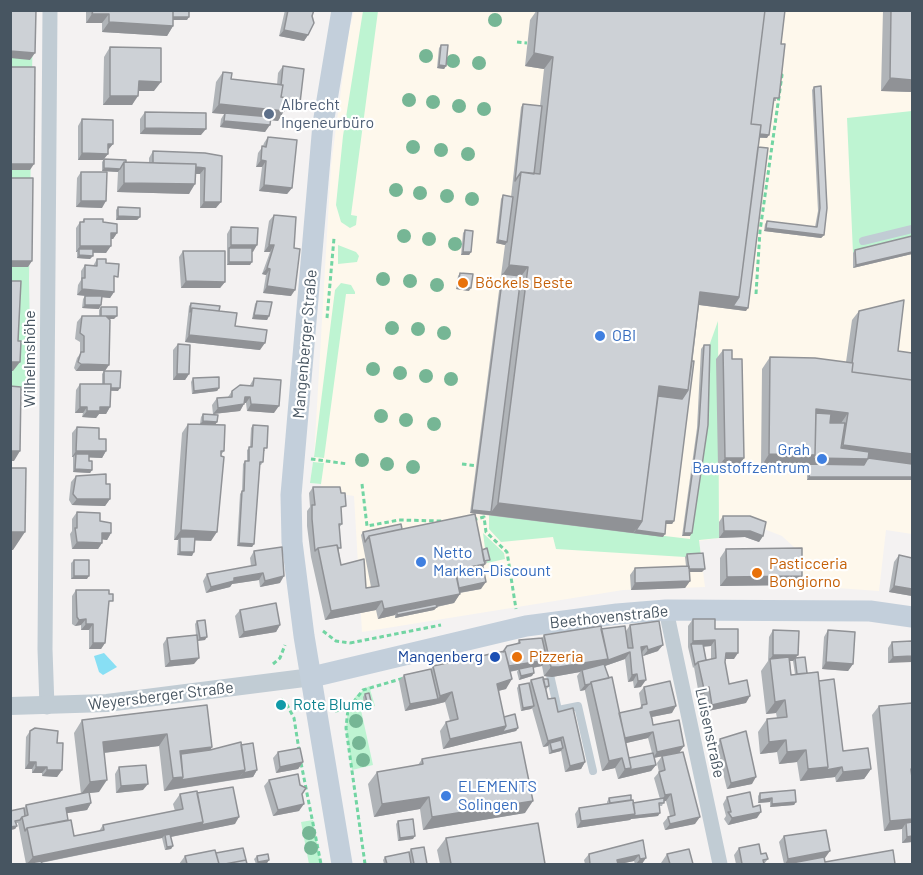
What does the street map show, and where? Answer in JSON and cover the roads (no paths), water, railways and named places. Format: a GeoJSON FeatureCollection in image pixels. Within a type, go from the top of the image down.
{"type":"FeatureCollection","features":[{"type":"Feature","properties":{"kind":"main road","name":"Mangenberger Straße"},"geometry":{"type":"LineString","coordinates":[[342,10],[323,124],[291,495],[292,542],[342,864]]}},
{"type":"Feature","properties":{"kind":"main road","name":"Beethovenstraße"},"geometry":{"type":"LineString","coordinates":[[312,677],[540,628],[666,610],[870,611],[912,617]]}},
{"type":"Feature","properties":{"kind":"street","name":"Wilhelmshöhe"},"geometry":{"type":"LineString","coordinates":[[47,707],[45,650],[50,10]]}},
{"type":"Feature","properties":{"kind":"street","name":"Luisenstraße"},"geometry":{"type":"LineString","coordinates":[[666,610],[720,864]]}},
{"type":"Feature","properties":{"kind":"street","name":"Weyersberger Straße"},"geometry":{"type":"LineString","coordinates":[[10,706],[47,707],[107,703],[312,677]]}},
{"type":"Feature","properties":{"kind":"lane"},"geometry":{"type":"LineString","coordinates":[[863,241],[912,229]]}},
{"type":"Feature","properties":{"kind":"lane"},"geometry":{"type":"LineString","coordinates":[[550,675],[558,710],[578,706],[593,771]]}},
{"type":"Feature","properties":{"kind":"water"},"geometry":{"type":"Polygon","coordinates":[[[104,653],[117,667],[103,675],[99,672],[94,656],[104,653]]]}},
{"type":"Feature","properties":{"kind":"place","name":"Albrecht Ingeneurbüro"},"geometry":{"type":"Point","coordinates":[269,114]}},
{"type":"Feature","properties":{"kind":"place","name":"Böckels Beste"},"geometry":{"type":"Point","coordinates":[463,283]}},
{"type":"Feature","properties":{"kind":"place","name":"OBI"},"geometry":{"type":"Point","coordinates":[600,336]}},
{"type":"Feature","properties":{"kind":"place","name":"Grah Baustoffzentrum"},"geometry":{"type":"Point","coordinates":[822,459]}},
{"type":"Feature","properties":{"kind":"place","name":"Netto Marken-Discount"},"geometry":{"type":"Point","coordinates":[421,562]}},
{"type":"Feature","properties":{"kind":"place","name":"Pasticceria Bongiorno"},"geometry":{"type":"Point","coordinates":[757,573]}},
{"type":"Feature","properties":{"kind":"place","name":"Mangenberg"},"geometry":{"type":"Point","coordinates":[495,657]}},
{"type":"Feature","properties":{"kind":"place","name":"Pizzeria"},"geometry":{"type":"Point","coordinates":[517,657]}},
{"type":"Feature","properties":{"kind":"place","name":"Rote Blume"},"geometry":{"type":"Point","coordinates":[281,705]}},
{"type":"Feature","properties":{"kind":"place","name":"ELEMENTS Solingen"},"geometry":{"type":"Point","coordinates":[446,796]}}]}
